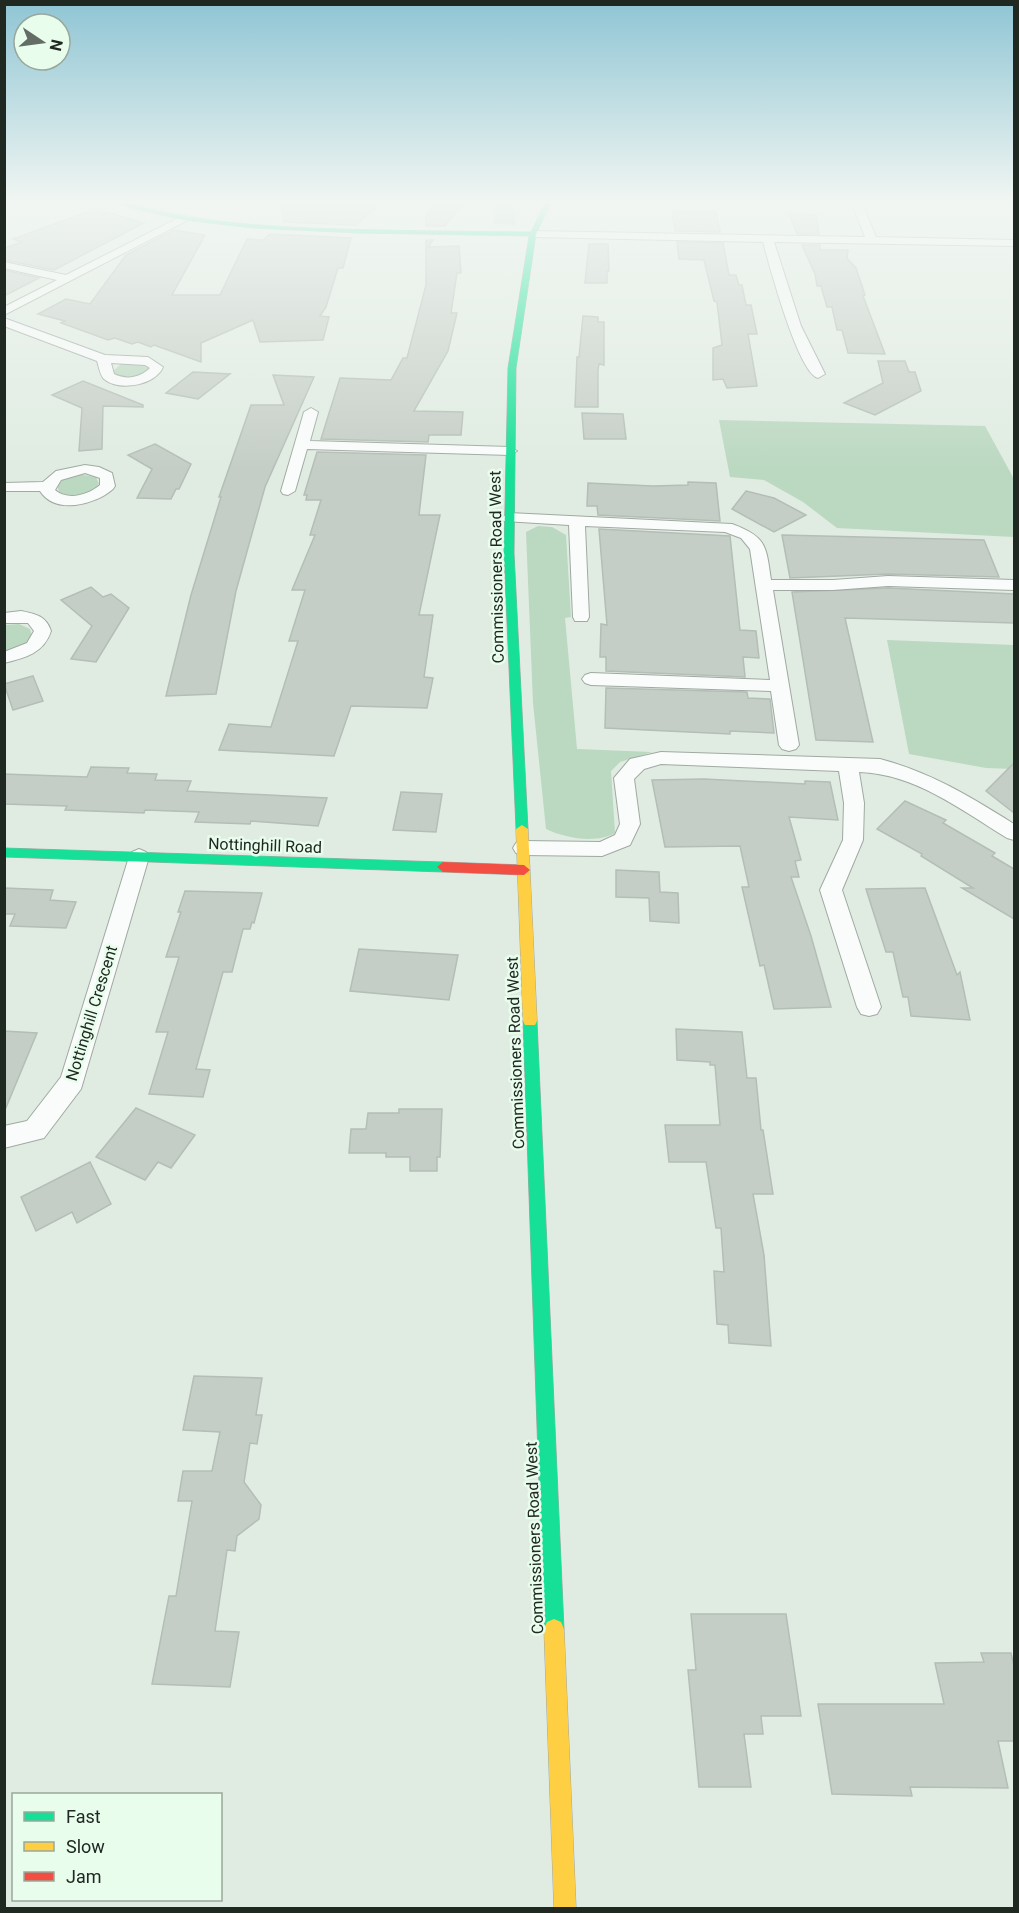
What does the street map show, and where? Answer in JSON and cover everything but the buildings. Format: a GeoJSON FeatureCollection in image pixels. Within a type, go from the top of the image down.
{"type":"FeatureCollection","features":[{"type":"Feature","properties":{"kind":"main road","name":"Commissioners Road West"},"geometry":{"type":"LineString","coordinates":[[524,290],[512,368],[509,553],[524,870],[565,1908]]}},
{"type":"Feature","properties":{"kind":"main road","name":"Nottinghill Road"},"geometry":{"type":"LineString","coordinates":[[4,852],[524,870]]}},
{"type":"Feature","properties":{"kind":"street"},"geometry":{"type":"LineString","coordinates":[[4,312],[46,290]]}},
{"type":"Feature","properties":{"kind":"street"},"geometry":{"type":"LineString","coordinates":[[784,290],[811,363],[818,374]]}},
{"type":"Feature","properties":{"kind":"street"},"geometry":{"type":"LineString","coordinates":[[4,322],[103,359]]}},
{"type":"Feature","properties":{"kind":"street"},"geometry":{"type":"LineString","coordinates":[[288,491],[311,412]]}},
{"type":"Feature","properties":{"kind":"street"},"geometry":{"type":"LineString","coordinates":[[301,445],[510,451]]}},
{"type":"Feature","properties":{"kind":"street"},"geometry":{"type":"LineString","coordinates":[[4,487],[47,486]]}},
{"type":"Feature","properties":{"kind":"street"},"geometry":{"type":"LineString","coordinates":[[509,518],[727,527],[747,535],[758,548],[789,745]]}},
{"type":"Feature","properties":{"kind":"street"},"geometry":{"type":"LineString","coordinates":[[578,521],[581,617]]}},
{"type":"Feature","properties":{"kind":"street"},"geometry":{"type":"LineString","coordinates":[[763,585],[888,581],[1014,585]]}},
{"type":"Feature","properties":{"kind":"street"},"geometry":{"type":"LineString","coordinates":[[4,618],[29,618],[41,625],[44,630],[43,636],[34,648],[4,658]]}},
{"type":"Feature","properties":{"kind":"street"},"geometry":{"type":"LineString","coordinates":[[591,679],[780,686]]}},
{"type":"Feature","properties":{"kind":"street"},"geometry":{"type":"LineString","coordinates":[[523,848],[602,849],[623,840],[630,824],[624,778],[637,764],[661,758],[848,765],[900,770],[923,780],[1014,833]]}},
{"type":"Feature","properties":{"kind":"street"},"geometry":{"type":"LineString","coordinates":[[848,765],[854,802],[853,840],[831,890],[869,1007]]}},
{"type":"Feature","properties":{"kind":"street","name":"Nottinghill Crescent"},"geometry":{"type":"LineString","coordinates":[[4,1137],[36,1130],[72,1082],[139,857]]}},
{"type":"Feature","properties":{"kind":"green space"},"geometry":{"type":"Polygon","coordinates":[[[142,362],[150,370],[136,376],[121,377],[113,371],[121,364],[142,362]]]}},
{"type":"Feature","properties":{"kind":"green space"},"geometry":{"type":"Polygon","coordinates":[[[719,420],[985,426],[1014,479],[1014,537],[837,528],[803,502],[764,480],[730,477],[719,420]]]}},
{"type":"Feature","properties":{"kind":"green space"},"geometry":{"type":"Polygon","coordinates":[[[78,474],[96,477],[99,484],[91,491],[81,495],[59,492],[57,485],[65,478],[78,474]]]}},
{"type":"Feature","properties":{"kind":"green space"},"geometry":{"type":"Polygon","coordinates":[[[538,526],[552,527],[566,535],[571,617],[565,618],[577,749],[652,752],[620,762],[611,771],[615,833],[599,838],[571,837],[546,829],[533,703],[526,532],[538,526]]]}},
{"type":"Feature","properties":{"kind":"green space"},"geometry":{"type":"Polygon","coordinates":[[[19,624],[30,629],[32,637],[23,646],[5,652],[5,625],[19,624]]]}},
{"type":"Feature","properties":{"kind":"green space"},"geometry":{"type":"Polygon","coordinates":[[[887,640],[1014,645],[1014,769],[986,768],[909,754],[887,640]]]}},
{"type":"Feature","properties":{"kind":"traffic: fast"},"geometry":{"type":"LineString","coordinates":[[522,829],[509,553],[512,368],[524,290]]}},
{"type":"Feature","properties":{"kind":"traffic: fast"},"geometry":{"type":"LineString","coordinates":[[4,852],[443,867]]}},
{"type":"Feature","properties":{"kind":"traffic: fast"},"geometry":{"type":"LineString","coordinates":[[530,1021],[554,1629]]}},
{"type":"Feature","properties":{"kind":"traffic: slow"},"geometry":{"type":"LineString","coordinates":[[522,829],[530,1021]]}},
{"type":"Feature","properties":{"kind":"traffic: slow"},"geometry":{"type":"LineString","coordinates":[[554,1629],[565,1908]]}},
{"type":"Feature","properties":{"kind":"traffic: jam"},"geometry":{"type":"LineString","coordinates":[[443,867],[524,870]]}}]}
